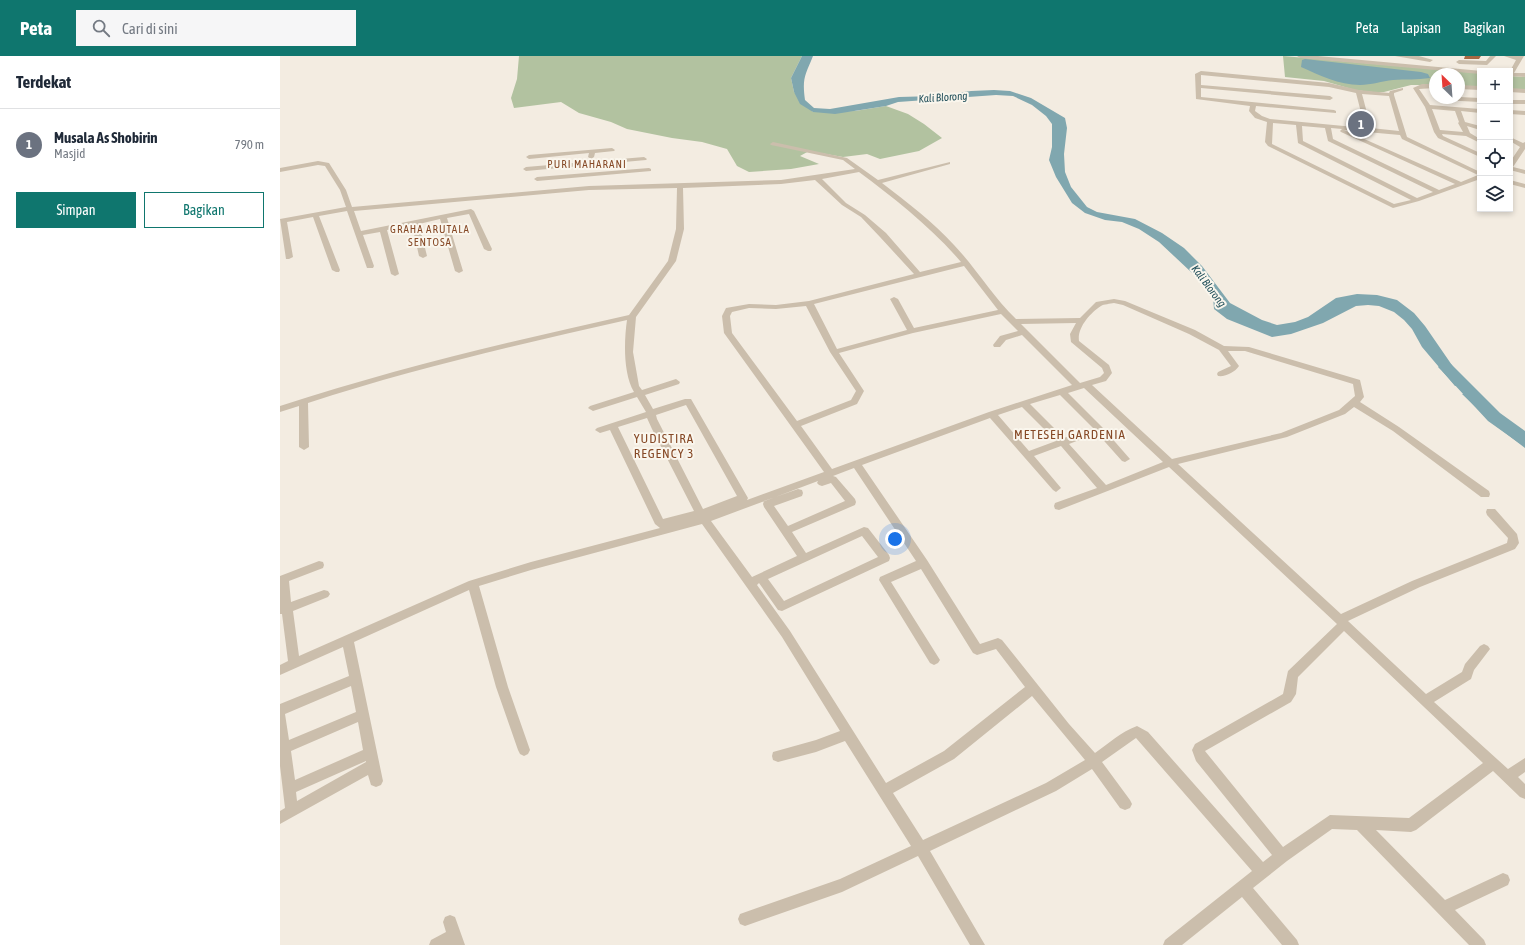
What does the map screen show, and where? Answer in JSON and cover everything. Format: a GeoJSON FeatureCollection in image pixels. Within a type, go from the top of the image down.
{"type":"FeatureCollection","features":[{"type":"Feature","properties":{"kind":"street"},"geometry":{"type":"LineString","coordinates":[[1300,56],[1347,58],[1372,63],[1435,68]]}},
{"type":"Feature","properties":{"kind":"street"},"geometry":{"type":"LineString","coordinates":[[1371,56],[1372,63]]}},
{"type":"Feature","properties":{"kind":"street"},"geometry":{"type":"LineString","coordinates":[[1398,56],[1431,58],[1425,67]]}},
{"type":"Feature","properties":{"kind":"street"},"geometry":{"type":"LineString","coordinates":[[1455,68],[1463,56]]}},
{"type":"Feature","properties":{"kind":"street"},"geometry":{"type":"LineString","coordinates":[[1459,62],[1487,63],[1493,56]]}},
{"type":"Feature","properties":{"kind":"street"},"geometry":{"type":"LineString","coordinates":[[1507,56],[1520,57],[1513,69]]}},
{"type":"Feature","properties":{"kind":"street"},"geometry":{"type":"LineString","coordinates":[[1465,71],[1477,72]]}},
{"type":"Feature","properties":{"kind":"street"},"geometry":{"type":"LineString","coordinates":[[1334,112],[1200,99],[1198,98],[1198,74],[1201,73],[1329,85],[1359,92],[1391,96]]}},
{"type":"Feature","properties":{"kind":"street"},"geometry":{"type":"LineString","coordinates":[[1513,74],[1525,75]]}},
{"type":"Feature","properties":{"kind":"street"},"geometry":{"type":"LineString","coordinates":[[1329,85],[1336,128]]}},
{"type":"Feature","properties":{"kind":"street"},"geometry":{"type":"LineString","coordinates":[[1198,86],[1330,98]]}},
{"type":"Feature","properties":{"kind":"street"},"geometry":{"type":"LineString","coordinates":[[1429,86],[1419,86],[1416,88],[1428,107],[1441,138],[1477,154]]}},
{"type":"Feature","properties":{"kind":"street"},"geometry":{"type":"LineString","coordinates":[[1465,87],[1477,88]]}},
{"type":"Feature","properties":{"kind":"street"},"geometry":{"type":"LineString","coordinates":[[1401,89],[1392,92],[1391,96],[1402,133],[1406,140],[1477,173]]}},
{"type":"Feature","properties":{"kind":"street"},"geometry":{"type":"LineString","coordinates":[[1513,90],[1525,91]]}},
{"type":"Feature","properties":{"kind":"street"},"geometry":{"type":"LineString","coordinates":[[1513,90],[1525,101]]}},
{"type":"Feature","properties":{"kind":"street"},"geometry":{"type":"LineString","coordinates":[[1359,92],[1369,130]]}},
{"type":"Feature","properties":{"kind":"street"},"geometry":{"type":"LineString","coordinates":[[1421,97],[1428,97]]}},
{"type":"Feature","properties":{"kind":"street"},"geometry":{"type":"LineString","coordinates":[[1465,99],[1477,100]]}},
{"type":"Feature","properties":{"kind":"street"},"geometry":{"type":"LineString","coordinates":[[1513,102],[1525,101]]}},
{"type":"Feature","properties":{"kind":"street"},"geometry":{"type":"LineString","coordinates":[[1253,104],[1252,111],[1259,118],[1270,121],[1336,128],[1460,184]]}},
{"type":"Feature","properties":{"kind":"street"},"geometry":{"type":"LineString","coordinates":[[1428,107],[1477,111]]}},
{"type":"Feature","properties":{"kind":"street"},"geometry":{"type":"LineString","coordinates":[[1457,110],[1461,123],[1468,135]]}},
{"type":"Feature","properties":{"kind":"street"},"geometry":{"type":"LineString","coordinates":[[1513,112],[1525,113]]}},
{"type":"Feature","properties":{"kind":"street"},"geometry":{"type":"LineString","coordinates":[[1270,121],[1268,142],[1297,159],[1390,206],[1396,206],[1416,200],[1477,179]]}},
{"type":"Feature","properties":{"kind":"street"},"geometry":{"type":"LineString","coordinates":[[1461,123],[1477,127]]}},
{"type":"Feature","properties":{"kind":"street"},"geometry":{"type":"LineString","coordinates":[[1298,124],[1300,142],[1416,200]]}},
{"type":"Feature","properties":{"kind":"street"},"geometry":{"type":"LineString","coordinates":[[1328,126],[1329,139],[1438,192]]}},
{"type":"Feature","properties":{"kind":"street"},"geometry":{"type":"LineString","coordinates":[[1336,128],[1402,133]]}},
{"type":"Feature","properties":{"kind":"street"},"geometry":{"type":"LineString","coordinates":[[1438,132],[1468,135],[1478,140]]}},
{"type":"Feature","properties":{"kind":"street"},"geometry":{"type":"LineString","coordinates":[[1449,142],[1468,135]]}},
{"type":"Feature","properties":{"kind":"street"},"geometry":{"type":"LineString","coordinates":[[1513,135],[1525,138]]}},
{"type":"Feature","properties":{"kind":"street"},"geometry":{"type":"LineString","coordinates":[[1512,140],[1524,145],[1513,164]]}},
{"type":"Feature","properties":{"kind":"street"},"geometry":{"type":"LineString","coordinates":[[773,144],[845,159],[901,200],[951,246],[978,277],[1003,311],[1022,332],[1170,463],[1525,793]]}},
{"type":"Feature","properties":{"kind":"street"},"geometry":{"type":"LineString","coordinates":[[1312,154],[1341,146]]}},
{"type":"Feature","properties":{"kind":"street"},"geometry":{"type":"LineString","coordinates":[[529,157],[612,150]]}},
{"type":"Feature","properties":{"kind":"street"},"geometry":{"type":"LineString","coordinates":[[588,187],[592,151]]}},
{"type":"Feature","properties":{"kind":"street"},"geometry":{"type":"LineString","coordinates":[[1513,155],[1525,159]]}},
{"type":"Feature","properties":{"kind":"street"},"geometry":{"type":"LineString","coordinates":[[1297,159],[1305,157]]}},
{"type":"Feature","properties":{"kind":"street"},"geometry":{"type":"LineString","coordinates":[[526,169],[644,159]]}},
{"type":"Feature","properties":{"kind":"street"},"geometry":{"type":"LineString","coordinates":[[280,170],[318,163],[327,164],[343,190],[370,266]]}},
{"type":"Feature","properties":{"kind":"street"},"geometry":{"type":"LineString","coordinates":[[876,182],[948,163]]}},
{"type":"Feature","properties":{"kind":"street"},"geometry":{"type":"LineString","coordinates":[[1513,169],[1525,172]]}},
{"type":"Feature","properties":{"kind":"street"},"geometry":{"type":"LineString","coordinates":[[537,179],[649,170]]}},
{"type":"Feature","properties":{"kind":"street"},"geometry":{"type":"LineString","coordinates":[[289,257],[281,221],[315,214],[349,209],[589,188],[781,182],[817,178],[860,170]]}},
{"type":"Feature","properties":{"kind":"street"},"geometry":{"type":"LineString","coordinates":[[817,178],[844,204],[863,216],[883,235],[918,274]]}},
{"type":"Feature","properties":{"kind":"street"},"geometry":{"type":"LineString","coordinates":[[548,190],[652,181],[658,183],[658,187]]}},
{"type":"Feature","properties":{"kind":"street"},"geometry":{"type":"LineString","coordinates":[[1513,183],[1525,186]]}},
{"type":"Feature","properties":{"kind":"street"},"geometry":{"type":"LineString","coordinates":[[680,186],[680,229],[672,261],[632,317],[629,352],[635,386],[651,413],[704,515],[786,634],[920,847],[978,945]]}},
{"type":"Feature","properties":{"kind":"street"},"geometry":{"type":"LineString","coordinates":[[358,234],[471,211],[488,249]]}},
{"type":"Feature","properties":{"kind":"street"},"geometry":{"type":"LineString","coordinates":[[315,214],[336,270]]}},
{"type":"Feature","properties":{"kind":"street"},"geometry":{"type":"LineString","coordinates":[[443,217],[459,271]]}},
{"type":"Feature","properties":{"kind":"street"},"geometry":{"type":"LineString","coordinates":[[415,223],[422,256]]}},
{"type":"Feature","properties":{"kind":"street"},"geometry":{"type":"LineString","coordinates":[[383,229],[395,274]]}},
{"type":"Feature","properties":{"kind":"street"},"geometry":{"type":"LineString","coordinates":[[830,473],[728,333],[726,316],[729,310],[749,306],[776,307],[808,304],[918,274],[966,264]]}},
{"type":"Feature","properties":{"kind":"street"},"geometry":{"type":"LineString","coordinates":[[894,299],[912,330]]}},
{"type":"Feature","properties":{"kind":"street"},"geometry":{"type":"LineString","coordinates":[[280,670],[473,584],[704,515],[857,464],[1024,403],[1103,379],[1108,373],[1106,367],[1075,342],[1074,334],[1082,320],[1099,304],[1114,302],[1125,303],[1192,332],[1222,348],[1246,349],[1356,382],[1360,397],[1355,403],[1342,412],[1284,435],[1170,463],[1059,506]]}},
{"type":"Feature","properties":{"kind":"street"},"geometry":{"type":"LineString","coordinates":[[794,425],[854,402],[860,392],[834,352],[808,304]]}},
{"type":"Feature","properties":{"kind":"street"},"geometry":{"type":"LineString","coordinates":[[834,352],[912,330],[1003,311]]}},
{"type":"Feature","properties":{"kind":"street"},"geometry":{"type":"LineString","coordinates":[[280,409],[303,401],[485,350],[632,317]]}},
{"type":"Feature","properties":{"kind":"street"},"geometry":{"type":"LineString","coordinates":[[1013,322],[1082,320]]}},
{"type":"Feature","properties":{"kind":"street"},"geometry":{"type":"LineString","coordinates":[[997,345],[1003,338],[1022,332]]}},
{"type":"Feature","properties":{"kind":"street"},"geometry":{"type":"LineString","coordinates":[[1221,374],[1233,369],[1235,366],[1222,348]]}},
{"type":"Feature","properties":{"kind":"street"},"geometry":{"type":"LineString","coordinates":[[593,408],[676,382]]}},
{"type":"Feature","properties":{"kind":"street"},"geometry":{"type":"LineString","coordinates":[[1062,392],[1099,429],[1125,459]]}},
{"type":"Feature","properties":{"kind":"street"},"geometry":{"type":"LineString","coordinates":[[303,401],[304,447]]}},
{"type":"Feature","properties":{"kind":"street"},"geometry":{"type":"LineString","coordinates":[[600,430],[688,401],[743,498],[704,515],[660,524],[613,426]]}},
{"type":"Feature","properties":{"kind":"street"},"geometry":{"type":"LineString","coordinates":[[1024,403],[1062,442],[1104,489]]}},
{"type":"Feature","properties":{"kind":"street"},"geometry":{"type":"LineString","coordinates":[[1355,403],[1396,429],[1485,494]]}},
{"type":"Feature","properties":{"kind":"street"},"geometry":{"type":"LineString","coordinates":[[992,414],[1056,488]]}},
{"type":"Feature","properties":{"kind":"street"},"geometry":{"type":"LineString","coordinates":[[1028,455],[1099,429]]}},
{"type":"Feature","properties":{"kind":"street"},"geometry":{"type":"LineString","coordinates":[[857,464],[923,563],[977,650],[998,643],[1033,688],[1094,761],[1125,804]]}},
{"type":"Feature","properties":{"kind":"street"},"geometry":{"type":"LineString","coordinates":[[786,531],[851,502],[833,479],[768,504],[786,531],[804,558]]}},
{"type":"Feature","properties":{"kind":"street"},"geometry":{"type":"LineString","coordinates":[[1282,856],[1201,757],[1198,750],[1199,748],[1287,698],[1290,694],[1292,675],[1342,622],[1416,584],[1511,546],[1514,543],[1513,537],[1491,512]]}},
{"type":"Feature","properties":{"kind":"street"},"geometry":{"type":"LineString","coordinates":[[750,583],[761,577],[864,531],[885,558],[782,608],[761,577]]}},
{"type":"Feature","properties":{"kind":"street"},"geometry":{"type":"LineString","coordinates":[[923,563],[884,580],[934,660]]}},
{"type":"Feature","properties":{"kind":"street"},"geometry":{"type":"LineString","coordinates":[[294,664],[283,609],[281,579],[319,565]]}},
{"type":"Feature","properties":{"kind":"street"},"geometry":{"type":"LineString","coordinates":[[473,584],[502,687],[524,750]]}},
{"type":"Feature","properties":{"kind":"street"},"geometry":{"type":"LineString","coordinates":[[283,609],[324,594]]}},
{"type":"Feature","properties":{"kind":"street"},"geometry":{"type":"LineString","coordinates":[[348,641],[354,679],[376,781]]}},
{"type":"Feature","properties":{"kind":"street"},"geometry":{"type":"LineString","coordinates":[[1425,701],[1467,675],[1469,668],[1484,649]]}},
{"type":"Feature","properties":{"kind":"street"},"geometry":{"type":"LineString","coordinates":[[280,710],[354,679]]}},
{"type":"Feature","properties":{"kind":"street"},"geometry":{"type":"LineString","coordinates":[[884,791],[949,755],[1033,688]]}},
{"type":"Feature","properties":{"kind":"street"},"geometry":{"type":"LineString","coordinates":[[284,748],[362,715]]}},
{"type":"Feature","properties":{"kind":"street"},"geometry":{"type":"LineString","coordinates":[[280,716],[292,810]]}},
{"type":"Feature","properties":{"kind":"street"},"geometry":{"type":"LineString","coordinates":[[745,919],[842,885],[920,847],[1051,787],[1094,761],[1128,736],[1137,732],[1144,736],[1262,872]]}},
{"type":"Feature","properties":{"kind":"street"},"geometry":{"type":"LineString","coordinates":[[778,756],[816,746],[848,734]]}},
{"type":"Feature","properties":{"kind":"street"},"geometry":{"type":"LineString","coordinates":[[290,788],[371,759]]}},
{"type":"Feature","properties":{"kind":"street"},"geometry":{"type":"LineString","coordinates":[[280,818],[371,759]]}},
{"type":"Feature","properties":{"kind":"street"},"geometry":{"type":"LineString","coordinates":[[1170,945],[1244,888],[1282,856],[1330,822],[1411,825],[1493,763]]}},
{"type":"Feature","properties":{"kind":"street"},"geometry":{"type":"LineString","coordinates":[[1508,777],[1525,764]]}},
{"type":"Feature","properties":{"kind":"street"},"geometry":{"type":"LineString","coordinates":[[1360,823],[1479,945]]}},
{"type":"Feature","properties":{"kind":"street"},"geometry":{"type":"LineString","coordinates":[[1444,908],[1503,880]]}},
{"type":"Feature","properties":{"kind":"street"},"geometry":{"type":"LineString","coordinates":[[1244,888],[1292,945]]}},
{"type":"Feature","properties":{"kind":"street"},"geometry":{"type":"LineString","coordinates":[[436,945],[454,934]]}},
{"type":"Feature","properties":{"kind":"green space"},"geometry":{"type":"Polygon","coordinates":[[[519,56],[802,56],[791,78],[794,92],[813,112],[855,111],[886,106],[908,114],[942,138],[919,151],[880,159],[867,154],[843,157],[809,151],[800,156],[819,164],[791,169],[749,172],[737,166],[727,149],[702,142],[627,129],[611,122],[579,113],[561,102],[514,108],[511,98],[517,79],[519,56]]]}},
{"type":"Feature","properties":{"kind":"green space"},"geometry":{"type":"Polygon","coordinates":[[[1283,56],[1429,69],[1429,85],[1411,85],[1384,92],[1355,90],[1324,81],[1285,77],[1283,56]]]}},
{"type":"Feature","properties":{"kind":"green space"},"geometry":{"type":"Polygon","coordinates":[[[1465,72],[1477,73],[1477,87],[1465,86],[1465,72]]]}},
{"type":"Feature","properties":{"kind":"green space"},"geometry":{"type":"Polygon","coordinates":[[[1513,76],[1525,77],[1525,89],[1513,89],[1513,76]]]}},
{"type":"Feature","properties":{"kind":"water"},"geometry":{"type":"Polygon","coordinates":[[[802,56],[813,56],[806,73],[804,87],[805,100],[814,108],[830,109],[899,97],[935,96],[971,91],[1010,91],[1031,98],[1065,118],[1067,128],[1064,154],[1065,172],[1071,187],[1087,207],[1097,212],[1135,219],[1162,233],[1184,248],[1202,266],[1230,303],[1262,320],[1277,325],[1295,322],[1308,317],[1336,298],[1357,294],[1377,295],[1397,300],[1414,313],[1425,326],[1456,371],[1469,384],[1455,386],[1422,347],[1412,329],[1404,320],[1394,312],[1379,306],[1356,306],[1323,323],[1291,334],[1272,337],[1227,319],[1214,309],[1213,297],[1206,286],[1159,242],[1139,229],[1122,222],[1105,220],[1085,213],[1072,203],[1056,177],[1049,160],[1052,147],[1052,124],[1046,116],[1032,105],[1013,96],[996,95],[898,102],[886,106],[835,114],[813,112],[800,104],[794,92],[791,78],[802,56]]]}},
{"type":"Feature","properties":{"kind":"water"},"geometry":{"type":"Polygon","coordinates":[[[1305,59],[1421,72],[1428,74],[1429,78],[1393,80],[1364,85],[1352,85],[1329,79],[1301,67],[1302,60],[1305,59]]]}},
{"type":"Feature","properties":{"kind":"water"},"geometry":{"type":"Polygon","coordinates":[[[1474,392],[1500,416],[1525,433],[1525,448],[1491,422],[1462,394],[1474,392]]]}},
{"type":"Feature","properties":{"kind":"waterway","name":"Kali Blorong"},"geometry":{"type":"LineString","coordinates":[[1446,367],[1494,417],[1525,439]]}},
{"type":"Feature","properties":{"kind":"place","name":"Musala As Shobirin"},"geometry":{"type":"Point","coordinates":[1361,124]}},
{"type":"Feature","properties":{"kind":"district","name":"PURI MAHARANI"},"geometry":{"type":"Point","coordinates":[587,164]}},
{"type":"Feature","properties":{"kind":"district","name":"GRAHA ARUTALA SENTOSA"},"geometry":{"type":"Point","coordinates":[430,235]}},
{"type":"Feature","properties":{"kind":"district","name":"METESEH GARDENIA"},"geometry":{"type":"Point","coordinates":[1070,434]}},
{"type":"Feature","properties":{"kind":"district","name":"YUDISTIRA REGENCY 3"},"geometry":{"type":"Point","coordinates":[664,446]}}]}
